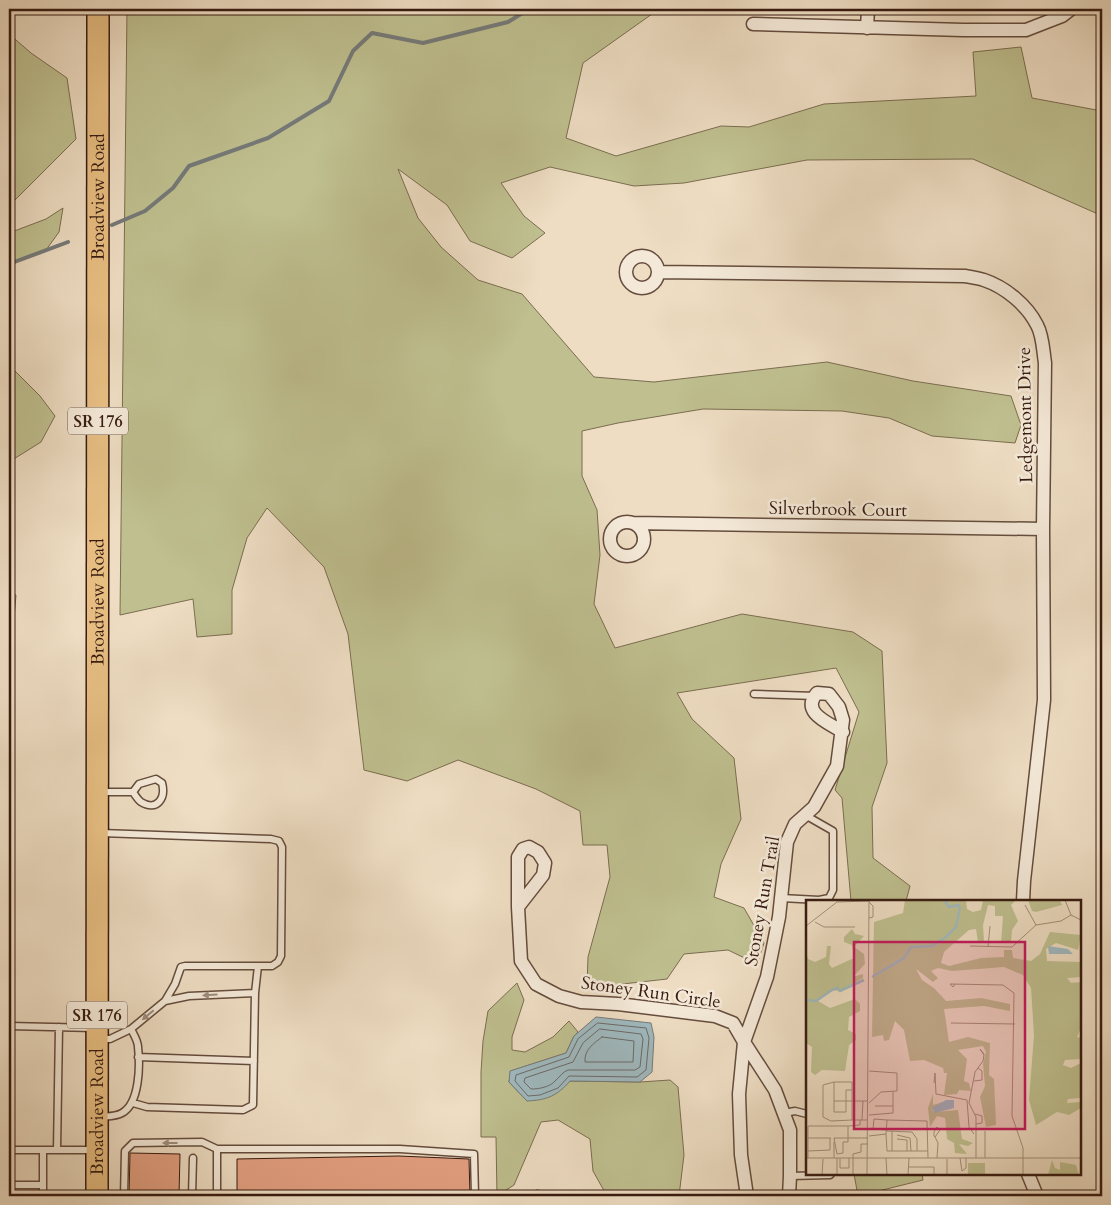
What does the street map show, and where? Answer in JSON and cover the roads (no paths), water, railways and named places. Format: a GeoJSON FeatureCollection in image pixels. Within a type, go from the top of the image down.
{"type":"FeatureCollection","features":[{"type":"Feature","properties":{"kind":"main road","name":"Broadview Road"},"geometry":{"type":"LineString","coordinates":[[97,1196],[98,9]]}},
{"type":"Feature","properties":{"kind":"street"},"geometry":{"type":"LineString","coordinates":[[867,28],[868,9]]}},
{"type":"Feature","properties":{"kind":"street"},"geometry":{"type":"LineString","coordinates":[[753,24],[1026,30],[1062,16],[1071,9]]}},
{"type":"Feature","properties":{"kind":"street","name":"Ledgemont Drive"},"geometry":{"type":"LineString","coordinates":[[659,272],[965,276],[985,280],[1002,289],[1022,304],[1037,325],[1042,341],[1045,363],[1043,529],[1044,700],[1023,900]]}},
{"type":"Feature","properties":{"kind":"street","name":"Silverbrook Court"},"geometry":{"type":"LineString","coordinates":[[633,523],[1043,529]]}},
{"type":"Feature","properties":{"kind":"street","name":"Stoney Run Trail"},"geometry":{"type":"LineString","coordinates":[[747,1196],[741,1155],[739,1094],[744,1042],[767,977],[779,918],[787,842],[795,824],[814,807],[837,766],[843,732],[843,720],[839,706],[829,694],[818,693],[815,696]]}},
{"type":"Feature","properties":{"kind":"street"},"geometry":{"type":"LineString","coordinates":[[815,696],[812,699],[815,715],[843,732]]}},
{"type":"Feature","properties":{"kind":"street","name":"Stoney Run Circle"},"geometry":{"type":"LineString","coordinates":[[518,907],[521,961],[536,984],[559,996],[581,1002],[618,1004],[715,1016],[733,1022],[744,1042]]}},
{"type":"Feature","properties":{"kind":"street"},"geometry":{"type":"LineString","coordinates":[[744,1042],[775,1090],[790,1130],[789,1196]]}},
{"type":"Feature","properties":{"kind":"street"},"geometry":{"type":"LineString","coordinates":[[1028,1175],[1037,1196]]}},
{"type":"Feature","properties":{"kind":"lane"},"geometry":{"type":"LineString","coordinates":[[754,694],[815,696]]}},
{"type":"Feature","properties":{"kind":"lane"},"geometry":{"type":"LineString","coordinates":[[156,779],[162,783],[164,791],[162,800],[156,804],[141,802],[133,792],[139,784],[147,780],[156,779]]}},
{"type":"Feature","properties":{"kind":"lane"},"geometry":{"type":"LineString","coordinates":[[98,792],[133,792]]}},
{"type":"Feature","properties":{"kind":"lane"},"geometry":{"type":"LineString","coordinates":[[780,898],[819,900],[829,898],[833,890],[833,831],[805,815]]}},
{"type":"Feature","properties":{"kind":"lane"},"geometry":{"type":"LineString","coordinates":[[9,1026],[59,1028],[98,1034],[110,1038],[131,1029],[165,1001],[175,984],[181,967],[272,966],[278,962],[281,956],[282,847],[279,841],[271,839],[98,833]]}},
{"type":"Feature","properties":{"kind":"lane"},"geometry":{"type":"LineString","coordinates":[[133,1103],[147,1108],[242,1110],[253,1105],[255,993],[258,966]]}},
{"type":"Feature","properties":{"kind":"lane"},"geometry":{"type":"LineString","coordinates":[[165,1001],[189,996],[255,993]]}},
{"type":"Feature","properties":{"kind":"lane"},"geometry":{"type":"LineString","coordinates":[[57,1150],[59,1028]]}},
{"type":"Feature","properties":{"kind":"lane"},"geometry":{"type":"LineString","coordinates":[[97,1116],[113,1116],[124,1112],[133,1103],[138,1074],[138,1045],[131,1029]]}},
{"type":"Feature","properties":{"kind":"lane"},"geometry":{"type":"LineString","coordinates":[[138,1057],[254,1061]]}},
{"type":"Feature","properties":{"kind":"lane"},"geometry":{"type":"LineString","coordinates":[[784,1113],[795,1111],[806,1114]]}},
{"type":"Feature","properties":{"kind":"lane"},"geometry":{"type":"LineString","coordinates":[[124,1196],[125,1151],[133,1143],[202,1142],[217,1149],[400,1149],[474,1154],[475,1196]]}},
{"type":"Feature","properties":{"kind":"lane"},"geometry":{"type":"LineString","coordinates":[[217,1149],[217,1196]]}},
{"type":"Feature","properties":{"kind":"lane"},"geometry":{"type":"LineString","coordinates":[[9,1150],[97,1150]]}},
{"type":"Feature","properties":{"kind":"lane"},"geometry":{"type":"LineString","coordinates":[[43,1150],[43,1196]]}},
{"type":"Feature","properties":{"kind":"lane"},"geometry":{"type":"LineString","coordinates":[[192,1158],[192,1196]]}},
{"type":"Feature","properties":{"kind":"lane"},"geometry":{"type":"LineString","coordinates":[[790,1176],[830,1175]]}},
{"type":"Feature","properties":{"kind":"lane"},"geometry":{"type":"LineString","coordinates":[[9,1185],[43,1185]]}},
{"type":"Feature","properties":{"kind":"lane"},"geometry":{"type":"LineString","coordinates":[[529,1196],[538,1194],[542,1196]]}},
{"type":"Feature","properties":{"kind":"water"},"geometry":{"type":"Polygon","coordinates":[[[596,1017],[651,1023],[654,1037],[652,1072],[640,1082],[570,1081],[551,1096],[540,1100],[527,1101],[509,1082],[510,1071],[566,1053],[574,1036],[596,1017]]]}},
{"type":"Feature","properties":{"kind":"waterway"},"geometry":{"type":"LineString","coordinates":[[112,225],[145,211],[173,188],[189,166],[268,138],[329,101],[353,51],[372,33],[423,43],[508,22],[529,9]]}},
{"type":"Feature","properties":{"kind":"waterway"},"geometry":{"type":"LineString","coordinates":[[9,264],[68,242]]}}]}
